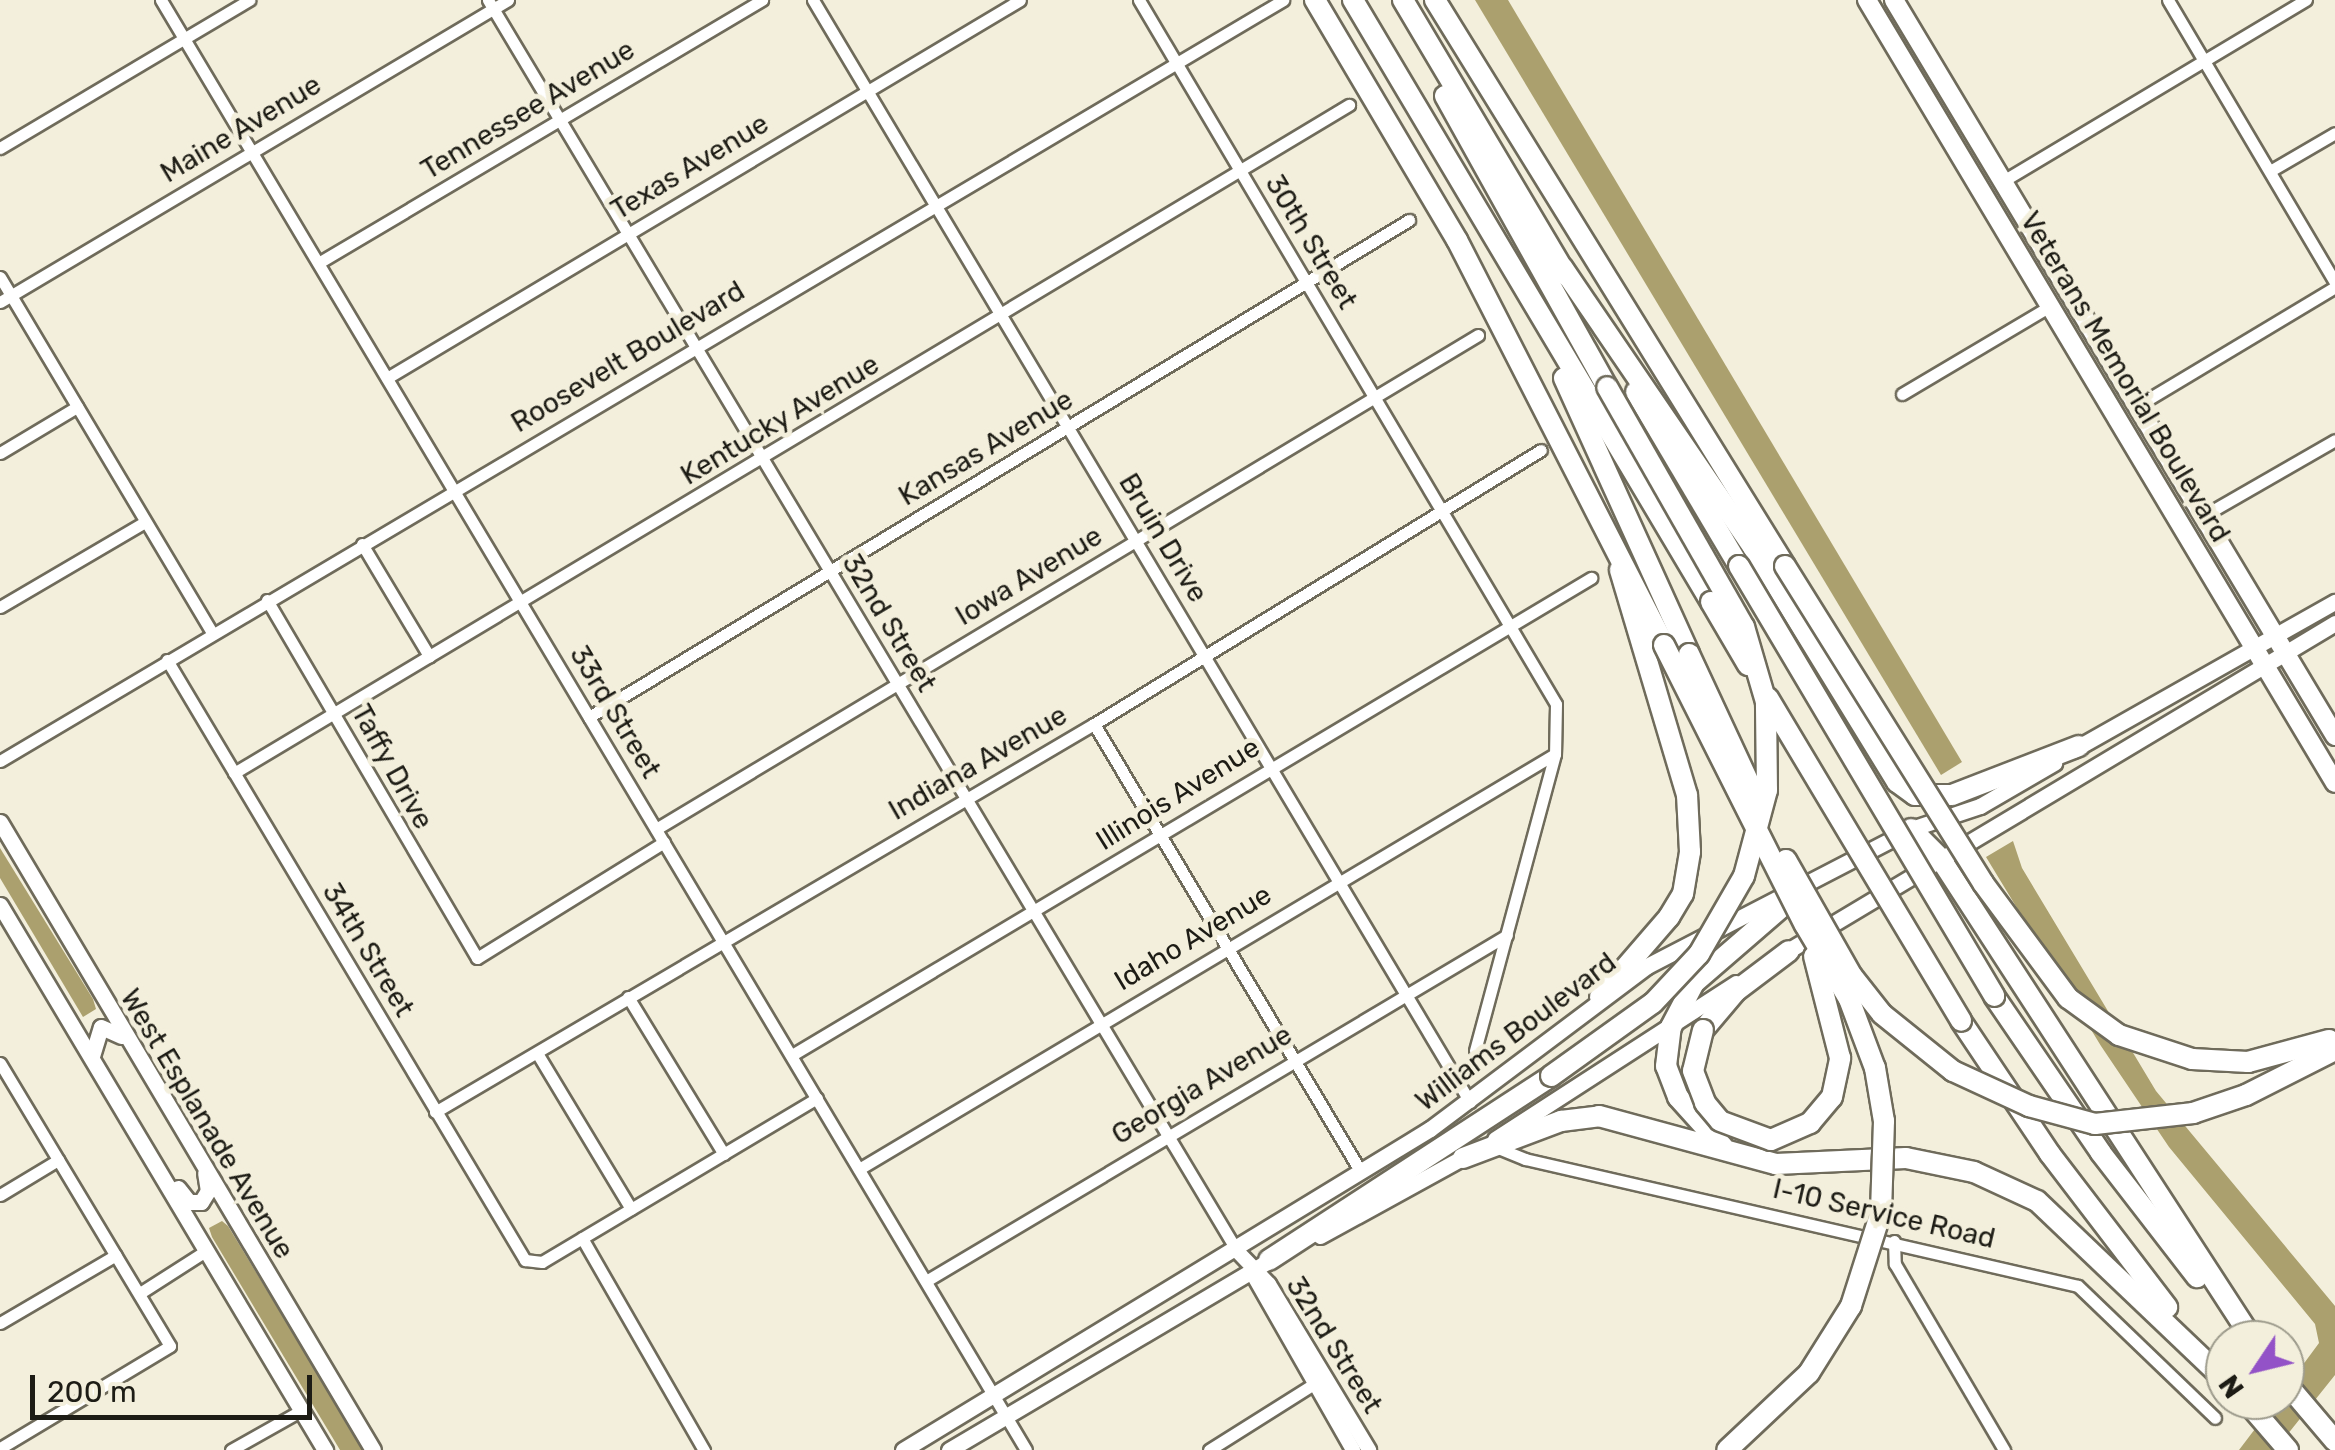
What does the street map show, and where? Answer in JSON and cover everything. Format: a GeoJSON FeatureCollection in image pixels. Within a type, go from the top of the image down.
{"type":"FeatureCollection","features":[{"type":"Feature","properties":{"kind":"highway"},"geometry":{"type":"LineString","coordinates":[[1314,0],[1457,240],[1614,538],[1805,925],[1850,999],[1875,1068],[1884,1120],[1881,1212],[1866,1270],[1838,1332],[1781,1406],[1726,1450]]}},
{"type":"Feature","properties":{"kind":"highway"},"geometry":{"type":"LineString","coordinates":[[1353,0],[1961,1021],[2084,1200],[2205,1353]]}},
{"type":"Feature","properties":{"kind":"highway"},"geometry":{"type":"LineString","coordinates":[[1260,1265],[1473,1112],[1608,1038],[1688,968],[1744,876],[1767,790],[1766,702],[1744,627],[1391,0]]}},
{"type":"Feature","properties":{"kind":"highway"},"geometry":{"type":"LineString","coordinates":[[1403,0],[1994,996],[2101,1152],[2236,1320]]}},
{"type":"Feature","properties":{"kind":"highway"},"geometry":{"type":"LineString","coordinates":[[1436,0],[1983,883],[2068,998],[2119,1035],[2192,1058],[2248,1062],[2335,1037]]}},
{"type":"Feature","properties":{"kind":"highway"},"geometry":{"type":"LineString","coordinates":[[1502,251],[1629,510],[1689,654],[1777,844],[1852,976],[1882,1014],[1953,1071],[2029,1106],[2095,1124],[2142,1122],[2246,1095],[2335,1050]]}},
{"type":"Feature","properties":{"kind":"highway"},"geometry":{"type":"LineString","coordinates":[[1562,267],[1743,532],[1896,782],[1915,795],[1952,796],[2080,746]]}},
{"type":"Feature","properties":{"kind":"highway"},"geometry":{"type":"LineString","coordinates":[[1600,997],[1676,905],[1690,852],[1687,795],[1637,638],[1614,538]]}},
{"type":"Feature","properties":{"kind":"highway"},"geometry":{"type":"LineString","coordinates":[[1911,829],[1940,858],[1971,912],[2239,1320]]}},
{"type":"Feature","properties":{"kind":"highway"},"geometry":{"type":"LineString","coordinates":[[1971,843],[1958,871],[1971,912]]}},
{"type":"Feature","properties":{"kind":"highway"},"geometry":{"type":"LineString","coordinates":[[1729,1153],[1678,1098],[1666,1066],[1671,1027],[1694,983],[1798,893]]}},
{"type":"Feature","properties":{"kind":"highway"},"geometry":{"type":"LineString","coordinates":[[1789,951],[1736,990],[1704,1030],[1693,1071],[1705,1104],[1720,1121],[1771,1140],[1794,1134],[1822,1112],[1838,1081],[1840,1058],[1805,925]]}},
{"type":"Feature","properties":{"kind":"highway"},"geometry":{"type":"LineString","coordinates":[[1463,1158],[1561,1121],[1600,1116],[1776,1164],[1906,1158],[1974,1172],[2037,1201],[2205,1359]]}},
{"type":"Feature","properties":{"kind":"highway"},"geometry":{"type":"LineString","coordinates":[[2305,1405],[2332,1437]]}},
{"type":"Feature","properties":{"kind":"highway"},"geometry":{"type":"LineString","coordinates":[[2262,1420],[2288,1450]]}},
{"type":"Feature","properties":{"kind":"main road","name":"Veterans Memorial Boulevard"},"geometry":{"type":"LineString","coordinates":[[1866,0],[2266,665],[2329,763],[2335,783]]}},
{"type":"Feature","properties":{"kind":"main road"},"geometry":{"type":"LineString","coordinates":[[1886,0],[1934,80],[1950,94]]}},
{"type":"Feature","properties":{"kind":"main road","name":"Veterans Memorial Boulevard"},"geometry":{"type":"LineString","coordinates":[[1894,0],[2335,736]]}},
{"type":"Feature","properties":{"kind":"main road"},"geometry":{"type":"LineString","coordinates":[[1918,87],[1929,90],[1960,141],[1968,145],[1978,140]]}},
{"type":"Feature","properties":{"kind":"main road"},"geometry":{"type":"LineString","coordinates":[[2028,268],[2045,267],[2110,374],[2137,406]]}},
{"type":"Feature","properties":{"kind":"main road"},"geometry":{"type":"LineString","coordinates":[[2159,486],[2176,495],[2188,492]]}},
{"type":"Feature","properties":{"kind":"main road","name":"Williams Boulevard"},"geometry":{"type":"LineString","coordinates":[[948,1450],[1260,1265],[1463,1158],[1940,858],[2266,665],[2280,644],[2335,602]]}},
{"type":"Feature","properties":{"kind":"main road","name":"Williams Boulevard"},"geometry":{"type":"LineString","coordinates":[[903,1450],[1361,1172],[1473,1112],[1600,997],[1704,936],[1798,893],[1911,829],[1980,806],[2256,647],[2280,644],[2335,623]]}},
{"type":"Feature","properties":{"kind":"main road","name":"West Esplanade Avenue"},"geometry":{"type":"LineString","coordinates":[[0,822],[373,1450]]}},
{"type":"Feature","properties":{"kind":"main road"},"geometry":{"type":"LineString","coordinates":[[0,905],[325,1450]]}},
{"type":"Feature","properties":{"kind":"main road"},"geometry":{"type":"LineString","coordinates":[[92,1057],[95,1033],[108,1025],[144,1068]]}},
{"type":"Feature","properties":{"kind":"main road"},"geometry":{"type":"LineString","coordinates":[[130,1122],[138,1124],[184,1198],[195,1204],[208,1191],[203,1165]]}},
{"type":"Feature","properties":{"kind":"street","name":"33rd Street"},"geometry":{"type":"LineString","coordinates":[[161,0],[1026,1450]]}},
{"type":"Feature","properties":{"kind":"street"},"geometry":{"type":"LineString","coordinates":[[0,148],[249,0]]}},
{"type":"Feature","properties":{"kind":"street","name":"Maine Avenue"},"geometry":{"type":"LineString","coordinates":[[6,299],[491,4],[508,0]]}},
{"type":"Feature","properties":{"kind":"street","name":"Tennessee Avenue"},"geometry":{"type":"LineString","coordinates":[[320,262],[762,0]]}},
{"type":"Feature","properties":{"kind":"street","name":"Bruin Drive"},"geometry":{"type":"LineString","coordinates":[[813,0],[1473,1112]]}},
{"type":"Feature","properties":{"kind":"street","name":"Texas Avenue"},"geometry":{"type":"LineString","coordinates":[[387,378],[1020,0]]}},
{"type":"Feature","properties":{"kind":"street","name":"30th Street"},"geometry":{"type":"LineString","coordinates":[[1139,0],[1442,510]]}},
{"type":"Feature","properties":{"kind":"street","name":"Roosevelt Boulevard"},"geometry":{"type":"LineString","coordinates":[[0,761],[1283,0]]}},
{"type":"Feature","properties":{"kind":"street"},"geometry":{"type":"LineString","coordinates":[[2137,406],[2335,284],[2168,0]]}},
{"type":"Feature","properties":{"kind":"street"},"geometry":{"type":"LineString","coordinates":[[2003,181],[2306,0]]}},
{"type":"Feature","properties":{"kind":"street","name":"32nd Street"},"geometry":{"type":"LineString","coordinates":[[491,4],[1236,1251],[1260,1265],[1334,1404],[1353,1450]]}},
{"type":"Feature","properties":{"kind":"street","name":"Kentucky Avenue"},"geometry":{"type":"LineString","coordinates":[[234,773],[1349,106]]}},
{"type":"Feature","properties":{"kind":"street"},"geometry":{"type":"LineString","coordinates":[[2270,171],[2335,132]]}},
{"type":"Feature","properties":{"kind":"street","name":"Kansas Avenue"},"geometry":{"type":"LineString","coordinates":[[589,717],[1409,220]]}},
{"type":"Feature","properties":{"kind":"street"},"geometry":{"type":"LineString","coordinates":[[0,277],[6,299],[77,407],[212,632]]}},
{"type":"Feature","properties":{"kind":"street"},"geometry":{"type":"LineString","coordinates":[[1902,394],[2050,306]]}},
{"type":"Feature","properties":{"kind":"street","name":"Iowa Avenue"},"geometry":{"type":"LineString","coordinates":[[656,829],[1478,334]]}},
{"type":"Feature","properties":{"kind":"street"},"geometry":{"type":"LineString","coordinates":[[0,453],[77,407]]}},
{"type":"Feature","properties":{"kind":"street"},"geometry":{"type":"LineString","coordinates":[[2203,516],[2335,440]]}},
{"type":"Feature","properties":{"kind":"street","name":"Indiana Avenue"},"geometry":{"type":"LineString","coordinates":[[435,1112],[1094,724],[1541,450]]}},
{"type":"Feature","properties":{"kind":"street"},"geometry":{"type":"LineString","coordinates":[[1442,510],[1556,704],[1556,754],[1475,1050]]}},
{"type":"Feature","properties":{"kind":"street"},"geometry":{"type":"LineString","coordinates":[[0,607],[145,522]]}},
{"type":"Feature","properties":{"kind":"street"},"geometry":{"type":"LineString","coordinates":[[362,544],[429,656]]}},
{"type":"Feature","properties":{"kind":"street","name":"Illinois Avenue"},"geometry":{"type":"LineString","coordinates":[[792,1055],[1162,836],[1269,766],[1591,578]]}},
{"type":"Feature","properties":{"kind":"street","name":"Taffy Drive"},"geometry":{"type":"LineString","coordinates":[[267,600],[329,698],[332,714],[476,957],[664,842]]}},
{"type":"Feature","properties":{"kind":"street","name":"34th Street"},"geometry":{"type":"LineString","coordinates":[[166,660],[435,1112],[529,1262],[542,1262],[582,1238]]}},
{"type":"Feature","properties":{"kind":"street"},"geometry":{"type":"LineString","coordinates":[[1094,724],[1361,1172]]}},
{"type":"Feature","properties":{"kind":"street","name":"Idaho Avenue"},"geometry":{"type":"LineString","coordinates":[[859,1169],[1556,754]]}},
{"type":"Feature","properties":{"kind":"street","name":"Georgia Avenue"},"geometry":{"type":"LineString","coordinates":[[926,1281],[1507,935]]}},
{"type":"Feature","properties":{"kind":"street"},"geometry":{"type":"LineString","coordinates":[[628,997],[724,1154]]}},
{"type":"Feature","properties":{"kind":"street"},"geometry":{"type":"LineString","coordinates":[[537,1053],[630,1209]]}},
{"type":"Feature","properties":{"kind":"street"},"geometry":{"type":"LineString","coordinates":[[0,1448],[170,1346],[1,1067]]}},
{"type":"Feature","properties":{"kind":"street"},"geometry":{"type":"LineString","coordinates":[[704,1450],[582,1238],[817,1098]]}},
{"type":"Feature","properties":{"kind":"street","name":"I-10 Service Road"},"geometry":{"type":"LineString","coordinates":[[1493,1146],[1524,1159],[1894,1242],[2090,1292],[2205,1408]]}},
{"type":"Feature","properties":{"kind":"street"},"geometry":{"type":"LineString","coordinates":[[0,1196],[58,1160]]}},
{"type":"Feature","properties":{"kind":"street"},"geometry":{"type":"LineString","coordinates":[[1894,1242],[1895,1264],[2004,1450]]}},
{"type":"Feature","properties":{"kind":"street"},"geometry":{"type":"LineString","coordinates":[[140,1293],[207,1250]]}},
{"type":"Feature","properties":{"kind":"street"},"geometry":{"type":"LineString","coordinates":[[0,1323],[116,1255]]}},
{"type":"Feature","properties":{"kind":"street","name":"32nd Street"},"geometry":{"type":"LineString","coordinates":[[1260,1265],[1314,1384],[1369,1450]]}},
{"type":"Feature","properties":{"kind":"street"},"geometry":{"type":"LineString","coordinates":[[1208,1450],[1314,1384]]}},
{"type":"Feature","properties":{"kind":"street"},"geometry":{"type":"LineString","coordinates":[[231,1450],[302,1410]]}},
{"type":"Feature","properties":{"kind":"shaded area"},"geometry":{"type":"Polygon","coordinates":[[[1475,0],[1508,0],[1962,762],[1941,775],[1475,0]]]}},
{"type":"Feature","properties":{"kind":"shaded area"},"geometry":{"type":"Polygon","coordinates":[[[2013,841],[2022,868],[2156,1091],[2335,1306],[2335,1375],[2305,1412],[2305,1362],[2319,1343],[2315,1324],[2169,1147],[2101,1046],[1986,857],[2013,841]]]}},
{"type":"Feature","properties":{"kind":"shaded area"},"geometry":{"type":"Polygon","coordinates":[[[0,848],[93,999],[96,1009],[83,1017],[0,878],[0,848]]]}},
{"type":"Feature","properties":{"kind":"shaded area"},"geometry":{"type":"Polygon","coordinates":[[[222,1221],[364,1450],[340,1450],[212,1237],[209,1228],[222,1221]]]}},
{"type":"Feature","properties":{"kind":"shaded area"},"geometry":{"type":"Polygon","coordinates":[[[2262,1420],[2299,1420],[2275,1450],[2239,1450],[2262,1420]]]}}]}
